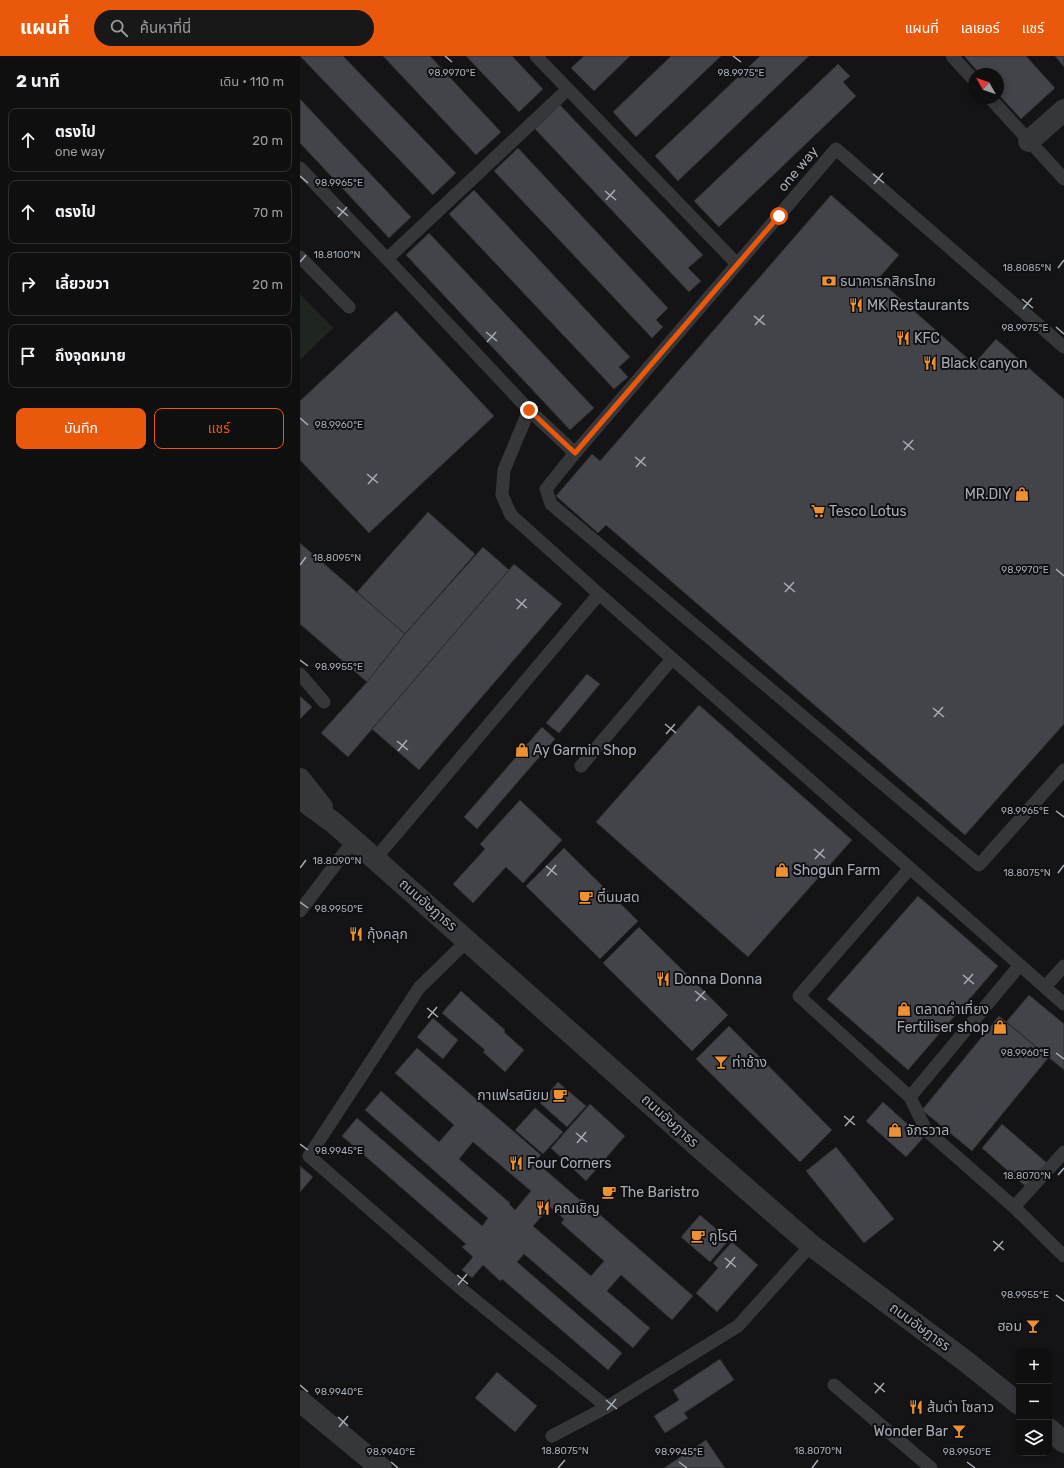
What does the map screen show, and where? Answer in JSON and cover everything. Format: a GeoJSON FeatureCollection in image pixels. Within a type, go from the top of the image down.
{"type":"FeatureCollection","features":[{"type":"Feature","properties":{"kind":"street"},"geometry":{"type":"LineString","coordinates":[[1029,141],[1064,110]]}},
{"type":"Feature","properties":{"kind":"street","name":"ถนนอัษฎาธร"},"geometry":{"type":"LineString","coordinates":[[300,778],[334,823]]}},
{"type":"Feature","properties":{"kind":"street","name":"ถนนอัษฎาธร"},"geometry":{"type":"LineString","coordinates":[[300,798],[334,823],[375,858],[702,1150],[812,1245],[964,1360],[1016,1402]]}},
{"type":"Feature","properties":{"kind":"street"},"geometry":{"type":"LineString","coordinates":[[300,1401],[381,1468]]}},
{"type":"Feature","properties":{"kind":"street"},"geometry":{"type":"LineString","coordinates":[[1052,1432],[1064,1442]]}},
{"type":"Feature","properties":{"kind":"lane"},"geometry":{"type":"LineString","coordinates":[[536,56],[737,264]]}},
{"type":"Feature","properties":{"kind":"lane"},"geometry":{"type":"LineString","coordinates":[[952,56],[968,73]]}},
{"type":"Feature","properties":{"kind":"lane"},"geometry":{"type":"LineString","coordinates":[[387,259],[568,89]]}},
{"type":"Feature","properties":{"kind":"lane"},"geometry":{"type":"LineString","coordinates":[[995,104],[1064,179]]}},
{"type":"Feature","properties":{"kind":"lane","name":"one way"},"geometry":{"type":"LineString","coordinates":[[1064,346],[836,149],[575,453],[546,489],[551,504],[979,865],[1064,770]]}},
{"type":"Feature","properties":{"kind":"lane"},"geometry":{"type":"LineString","coordinates":[[300,168],[529,410],[575,453]]}},
{"type":"Feature","properties":{"kind":"lane"},"geometry":{"type":"LineString","coordinates":[[300,257],[348,307]]}},
{"type":"Feature","properties":{"kind":"lane"},"geometry":{"type":"LineString","coordinates":[[529,410],[504,470],[502,495],[511,515],[672,659],[1064,1004]]}},
{"type":"Feature","properties":{"kind":"lane"},"geometry":{"type":"LineString","coordinates":[[375,858],[599,594]]}},
{"type":"Feature","properties":{"kind":"lane"},"geometry":{"type":"LineString","coordinates":[[581,766],[672,659]]}},
{"type":"Feature","properties":{"kind":"lane"},"geometry":{"type":"LineString","coordinates":[[300,674],[324,702]]}},
{"type":"Feature","properties":{"kind":"lane"},"geometry":{"type":"LineString","coordinates":[[300,911],[354,840]]}},
{"type":"Feature","properties":{"kind":"lane"},"geometry":{"type":"LineString","coordinates":[[910,868],[799,996],[910,1097],[926,1130],[1014,1207],[1064,1256]]}},
{"type":"Feature","properties":{"kind":"lane"},"geometry":{"type":"LineString","coordinates":[[468,940],[419,988],[309,1156],[459,1287],[607,1407]]}},
{"type":"Feature","properties":{"kind":"lane"},"geometry":{"type":"LineString","coordinates":[[910,1097],[1020,965]]}},
{"type":"Feature","properties":{"kind":"lane"},"geometry":{"type":"LineString","coordinates":[[1045,987],[1064,966]]}},
{"type":"Feature","properties":{"kind":"lane"},"geometry":{"type":"LineString","coordinates":[[1014,1207],[1064,1152]]}},
{"type":"Feature","properties":{"kind":"lane"},"geometry":{"type":"LineString","coordinates":[[552,1436],[607,1407],[738,1326],[812,1245]]}},
{"type":"Feature","properties":{"kind":"lane"},"geometry":{"type":"LineString","coordinates":[[834,1385],[931,1468]]}},
{"type":"Feature","properties":{"kind":"shaded area"},"geometry":{"type":"Polygon","coordinates":[[[300,294],[333,328],[300,360],[300,294]]]}},
{"type":"Feature","properties":{"kind":"building"},"geometry":{"type":"Polygon","coordinates":[[[300,56],[343,56],[456,173],[433,195],[300,56]]]}},
{"type":"Feature","properties":{"kind":"building"},"geometry":{"type":"Polygon","coordinates":[[[383,56],[430,56],[501,132],[476,155],[383,56]]]}},
{"type":"Feature","properties":{"kind":"building"},"geometry":{"type":"Polygon","coordinates":[[[466,56],[512,56],[543,89],[519,112],[466,56]]]}},
{"type":"Feature","properties":{"kind":"building"},"geometry":{"type":"Polygon","coordinates":[[[584,56],[630,56],[594,91],[571,68],[584,56]]]}},
{"type":"Feature","properties":{"kind":"building"},"geometry":{"type":"Polygon","coordinates":[[[671,56],[721,56],[636,137],[613,112],[671,56]]]}},
{"type":"Feature","properties":{"kind":"building"},"geometry":{"type":"Polygon","coordinates":[[[760,56],[809,56],[678,181],[655,156],[760,56]]]}},
{"type":"Feature","properties":{"kind":"building"},"geometry":{"type":"Polygon","coordinates":[[[964,56],[1026,56],[1055,88],[1021,119],[1004,101],[1004,68],[975,68],[964,56]]]}},
{"type":"Feature","properties":{"kind":"building"},"geometry":{"type":"Polygon","coordinates":[[[1055,56],[1064,56],[1064,67],[1055,56]]]}},
{"type":"Feature","properties":{"kind":"building"},"geometry":{"type":"Polygon","coordinates":[[[838,64],[850,76],[843,82],[856,96],[719,227],[694,201],[838,64]]]}},
{"type":"Feature","properties":{"kind":"building"},"geometry":{"type":"Polygon","coordinates":[[[300,99],[411,217],[389,238],[300,143],[300,99]]]}},
{"type":"Feature","properties":{"kind":"building"},"geometry":{"type":"Polygon","coordinates":[[[560,105],[703,255],[688,268],[701,281],[689,292],[535,129],[560,105]]]}},
{"type":"Feature","properties":{"kind":"building"},"geometry":{"type":"Polygon","coordinates":[[[518,148],[668,308],[656,320],[663,327],[652,338],[494,171],[518,148]]]}},
{"type":"Feature","properties":{"kind":"building"},"geometry":{"type":"Polygon","coordinates":[[[474,190],[630,357],[619,367],[628,377],[614,389],[449,214],[474,190]]]}},
{"type":"Feature","properties":{"kind":"building","name":"Tesco Lotus"},"geometry":{"type":"Polygon","coordinates":[[[831,195],[899,255],[878,279],[974,364],[996,339],[1064,399],[1064,724],[965,835],[606,525],[598,533],[556,496],[592,454],[600,461],[831,195]]]}},
{"type":"Feature","properties":{"kind":"building"},"geometry":{"type":"Polygon","coordinates":[[[429,233],[594,408],[570,430],[406,255],[429,233]]]}},
{"type":"Feature","properties":{"kind":"building"},"geometry":{"type":"Polygon","coordinates":[[[396,311],[494,416],[369,533],[300,460],[300,401],[396,311]]]}},
{"type":"Feature","properties":{"kind":"building"},"geometry":{"type":"Polygon","coordinates":[[[428,512],[475,554],[405,634],[357,592],[428,512]]]}},
{"type":"Feature","properties":{"kind":"building"},"geometry":{"type":"Polygon","coordinates":[[[300,543],[405,634],[367,682],[300,624],[300,543]]]}},
{"type":"Feature","properties":{"kind":"building"},"geometry":{"type":"Polygon","coordinates":[[[483,547],[509,570],[348,757],[321,733],[367,682],[405,634],[483,547]]]}},
{"type":"Feature","properties":{"kind":"building"},"geometry":{"type":"Polygon","coordinates":[[[514,564],[562,604],[419,770],[372,729],[514,564]]]}},
{"type":"Feature","properties":{"kind":"building"},"geometry":{"type":"Polygon","coordinates":[[[587,674],[600,684],[559,733],[546,723],[587,674]]]}},
{"type":"Feature","properties":{"kind":"building"},"geometry":{"type":"Polygon","coordinates":[[[300,696],[312,707],[300,719],[300,696]]]}},
{"type":"Feature","properties":{"kind":"building"},"geometry":{"type":"Polygon","coordinates":[[[699,705],[852,840],[748,957],[596,822],[699,705]]]}},
{"type":"Feature","properties":{"kind":"building"},"geometry":{"type":"Polygon","coordinates":[[[542,727],[555,739],[477,829],[464,817],[542,727]]]}},
{"type":"Feature","properties":{"kind":"building"},"geometry":{"type":"Polygon","coordinates":[[[520,800],[562,840],[523,883],[506,867],[473,903],[453,884],[485,849],[480,844],[520,800]]]}},
{"type":"Feature","properties":{"kind":"building"},"geometry":{"type":"Polygon","coordinates":[[[564,848],[638,921],[600,959],[526,886],[564,848]]]}},
{"type":"Feature","properties":{"kind":"building"},"geometry":{"type":"Polygon","coordinates":[[[918,896],[998,966],[908,1070],[827,999],[918,896]]]}},
{"type":"Feature","properties":{"kind":"building"},"geometry":{"type":"Polygon","coordinates":[[[639,927],[728,1015],[692,1051],[603,963],[639,927]]]}},
{"type":"Feature","properties":{"kind":"building"},"geometry":{"type":"Polygon","coordinates":[[[461,991],[505,1030],[504,1032],[524,1050],[505,1072],[483,1052],[485,1050],[442,1013],[461,991]]]}},
{"type":"Feature","properties":{"kind":"building"},"geometry":{"type":"Polygon","coordinates":[[[1029,995],[1064,1024],[1064,1070],[1006,1022],[1029,995]]]}},
{"type":"Feature","properties":{"kind":"building"},"geometry":{"type":"Polygon","coordinates":[[[999,1016],[1049,1057],[972,1151],[922,1110],[999,1016]]]}},
{"type":"Feature","properties":{"kind":"building"},"geometry":{"type":"Polygon","coordinates":[[[433,1018],[458,1040],[443,1059],[417,1037],[433,1018]]]}},
{"type":"Feature","properties":{"kind":"building"},"geometry":{"type":"Polygon","coordinates":[[[729,1026],[832,1130],[800,1162],[696,1059],[729,1026]]]}},
{"type":"Feature","properties":{"kind":"building"},"geometry":{"type":"Polygon","coordinates":[[[417,1048],[541,1155],[535,1161],[580,1200],[582,1199],[693,1296],[672,1320],[621,1275],[607,1291],[650,1328],[633,1348],[524,1254],[517,1262],[622,1353],[608,1370],[502,1279],[500,1281],[483,1265],[472,1278],[462,1270],[473,1257],[462,1247],[466,1244],[342,1136],[357,1118],[482,1226],[488,1218],[365,1110],[381,1091],[439,1142],[454,1125],[395,1073],[417,1048]],[[473,1142],[459,1159],[510,1203],[509,1204],[515,1210],[531,1191],[473,1142]],[[550,1207],[533,1226],[591,1276],[604,1261],[561,1223],[564,1219],[550,1207]]]}},
{"type":"Feature","properties":{"kind":"building"},"geometry":{"type":"Polygon","coordinates":[[[558,1082],[586,1106],[567,1127],[540,1103],[558,1082]]]}},
{"type":"Feature","properties":{"kind":"building","name":"จักรวาล"},"geometry":{"type":"Polygon","coordinates":[[[883,1102],[923,1138],[906,1157],[866,1121],[883,1102]]]}},
{"type":"Feature","properties":{"kind":"building"},"geometry":{"type":"Polygon","coordinates":[[[590,1104],[625,1136],[586,1181],[551,1148],[590,1104]]]}},
{"type":"Feature","properties":{"kind":"building"},"geometry":{"type":"Polygon","coordinates":[[[535,1108],[563,1132],[543,1154],[515,1130],[535,1108]]]}},
{"type":"Feature","properties":{"kind":"building"},"geometry":{"type":"Polygon","coordinates":[[[1002,1124],[1047,1163],[1025,1186],[982,1148],[1002,1124]]]}},
{"type":"Feature","properties":{"kind":"building"},"geometry":{"type":"Polygon","coordinates":[[[836,1147],[894,1219],[864,1243],[806,1171],[836,1147]]]}},
{"type":"Feature","properties":{"kind":"building"},"geometry":{"type":"Polygon","coordinates":[[[300,1166],[313,1177],[300,1192],[300,1166]]]}},
{"type":"Feature","properties":{"kind":"building"},"geometry":{"type":"Polygon","coordinates":[[[700,1215],[729,1240],[710,1262],[681,1237],[700,1215]]]}},
{"type":"Feature","properties":{"kind":"building"},"geometry":{"type":"Polygon","coordinates":[[[732,1242],[758,1265],[717,1312],[696,1293],[718,1268],[713,1263],[732,1242]]]}},
{"type":"Feature","properties":{"kind":"building"},"geometry":{"type":"Polygon","coordinates":[[[720,1359],[734,1380],[684,1413],[688,1418],[665,1433],[654,1416],[679,1400],[673,1390],[720,1359]]]}},
{"type":"Feature","properties":{"kind":"building"},"geometry":{"type":"Polygon","coordinates":[[[497,1372],[537,1406],[515,1432],[475,1398],[497,1372]]]}},
{"type":"Feature","properties":{"kind":"building"},"geometry":{"type":"Polygon","coordinates":[[[706,1440],[725,1468],[664,1468],[706,1440]]]}},
{"type":"Feature","properties":{"kind":"place","name":"ธนาคารกสิกรไทย"},"geometry":{"type":"Point","coordinates":[829,281]}},
{"type":"Feature","properties":{"kind":"place","name":"MK Restaurants"},"geometry":{"type":"Point","coordinates":[856,305]}},
{"type":"Feature","properties":{"kind":"place","name":"KFC"},"geometry":{"type":"Point","coordinates":[903,338]}},
{"type":"Feature","properties":{"kind":"place","name":"Black canyon"},"geometry":{"type":"Point","coordinates":[930,363]}},
{"type":"Feature","properties":{"kind":"place","name":"MR.DIY"},"geometry":{"type":"Point","coordinates":[1022,494]}},
{"type":"Feature","properties":{"kind":"place","name":"Tesco Lotus"},"geometry":{"type":"Point","coordinates":[818,511]}},
{"type":"Feature","properties":{"kind":"place","name":"Ay Garmin Shop"},"geometry":{"type":"Point","coordinates":[522,750]}},
{"type":"Feature","properties":{"kind":"place","name":"Shogun Farm"},"geometry":{"type":"Point","coordinates":[782,870]}},
{"type":"Feature","properties":{"kind":"place","name":"ตี๋นมสด"},"geometry":{"type":"Point","coordinates":[586,897]}},
{"type":"Feature","properties":{"kind":"place","name":"กุ้งคลุก"},"geometry":{"type":"Point","coordinates":[356,934]}},
{"type":"Feature","properties":{"kind":"place","name":"Donna Donna"},"geometry":{"type":"Point","coordinates":[663,979]}},
{"type":"Feature","properties":{"kind":"place","name":"ตลาดคำเที่ยง"},"geometry":{"type":"Point","coordinates":[904,1009]}},
{"type":"Feature","properties":{"kind":"place","name":"Fertiliser shop"},"geometry":{"type":"Point","coordinates":[1000,1027]}},
{"type":"Feature","properties":{"kind":"place","name":"ท่าช้าง"},"geometry":{"type":"Point","coordinates":[721,1062]}},
{"type":"Feature","properties":{"kind":"place","name":"กาแฟรสนิยม"},"geometry":{"type":"Point","coordinates":[560,1095]}},
{"type":"Feature","properties":{"kind":"place","name":"จักรวาล"},"geometry":{"type":"Point","coordinates":[895,1130]}},
{"type":"Feature","properties":{"kind":"place","name":"Four Corners"},"geometry":{"type":"Point","coordinates":[516,1163]}},
{"type":"Feature","properties":{"kind":"place","name":"The Baristro"},"geometry":{"type":"Point","coordinates":[609,1192]}},
{"type":"Feature","properties":{"kind":"place","name":"คณเชิญ"},"geometry":{"type":"Point","coordinates":[543,1208]}},
{"type":"Feature","properties":{"kind":"place","name":"กูโรตี"},"geometry":{"type":"Point","coordinates":[698,1236]}},
{"type":"Feature","properties":{"kind":"place","name":"ฮอม"},"geometry":{"type":"Point","coordinates":[1033,1326]}},
{"type":"Feature","properties":{"kind":"place","name":"ส้มตำ โซลาว"},"geometry":{"type":"Point","coordinates":[916,1407]}},
{"type":"Feature","properties":{"kind":"place","name":"Wonder Bar"},"geometry":{"type":"Point","coordinates":[959,1431]}},
{"type":"Feature","properties":{"kind":"route"},"geometry":{"type":"LineString","coordinates":[[529,410],[575,453],[779,216]]}}]}
